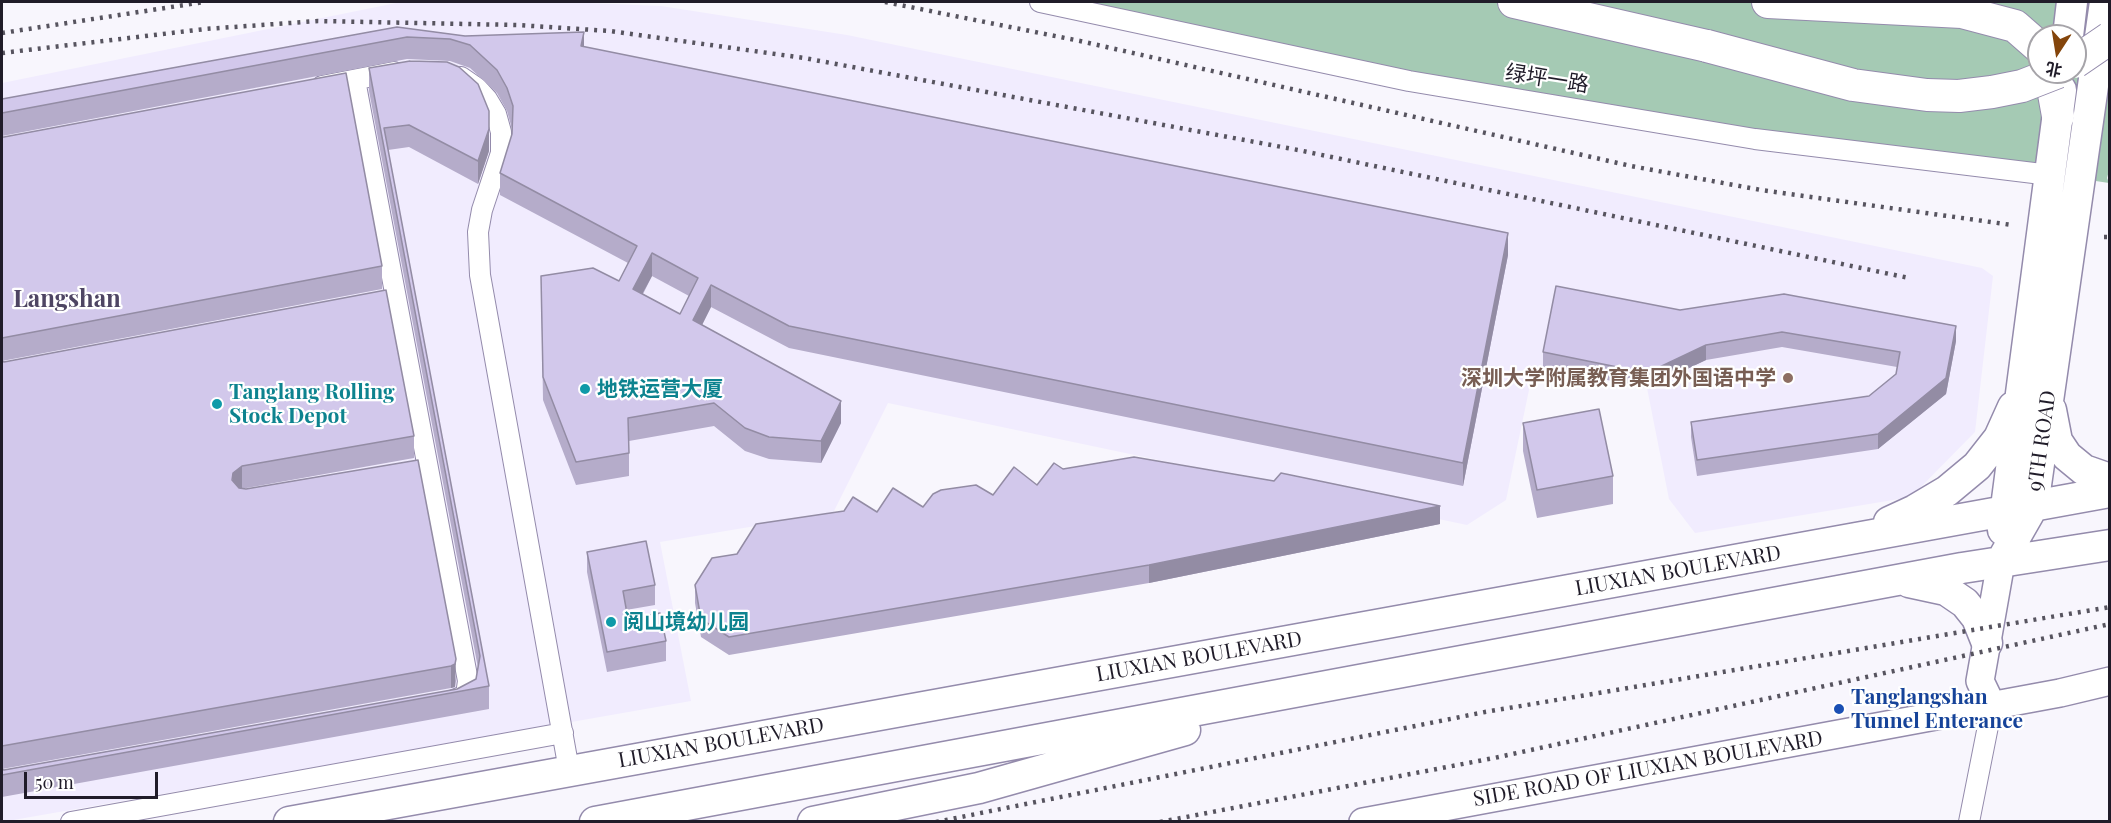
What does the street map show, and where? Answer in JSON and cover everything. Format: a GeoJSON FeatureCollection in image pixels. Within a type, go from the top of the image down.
{"type":"FeatureCollection","features":[{"type":"Feature","properties":{"kind":"highway"},"geometry":{"type":"LineString","coordinates":[[1514,2],[1707,46],[1853,85],[1927,95],[1959,96],[2027,84]]}},
{"type":"Feature","properties":{"kind":"highway"},"geometry":{"type":"LineString","coordinates":[[1768,2],[1962,12],[2015,26],[2027,36]]}},
{"type":"Feature","properties":{"kind":"highway"},"geometry":{"type":"LineString","coordinates":[[2087,54],[2109,38]]}},
{"type":"Feature","properties":{"kind":"highway"},"geometry":{"type":"LineString","coordinates":[[2052,84],[2058,116]]}},
{"type":"Feature","properties":{"kind":"main road"},"geometry":{"type":"LineString","coordinates":[[2069,24],[2072,2]]}},
{"type":"Feature","properties":{"kind":"main road","name":"9TH ROAD"},"geometry":{"type":"LineString","coordinates":[[2001,562],[2019,509],[2037,376],[2104,2]]}},
{"type":"Feature","properties":{"kind":"main road","name":"9TH ROAD"},"geometry":{"type":"LineString","coordinates":[[2037,376],[2050,175],[2062,84]]}},
{"type":"Feature","properties":{"kind":"main road"},"geometry":{"type":"LineString","coordinates":[[2037,376],[2052,417],[2057,441],[2067,456],[2084,470],[2109,479]]}},
{"type":"Feature","properties":{"kind":"main road"},"geometry":{"type":"LineString","coordinates":[[1826,544],[1878,527],[1915,510],[1947,490],[1977,465],[1998,438],[2012,410],[2037,376]]}},
{"type":"Feature","properties":{"kind":"main road","name":"LIUXIAN BOULEVARD"},"geometry":{"type":"LineString","coordinates":[[289,822],[2109,492]]}},
{"type":"Feature","properties":{"kind":"main road"},"geometry":{"type":"LineString","coordinates":[[595,822],[1897,580],[2109,545]]}},
{"type":"Feature","properties":{"kind":"main road"},"geometry":{"type":"LineString","coordinates":[[1990,715],[1980,681],[2001,562]]}},
{"type":"Feature","properties":{"kind":"main road"},"geometry":{"type":"LineString","coordinates":[[1897,580],[1924,583],[1946,590],[1965,603],[1977,618],[1987,643]]}},
{"type":"Feature","properties":{"kind":"main road","name":"SIDE ROAD OF LIUXIAN BOULEVARD"},"geometry":{"type":"LineString","coordinates":[[1363,822],[1990,715],[2109,681]]}},
{"type":"Feature","properties":{"kind":"main road"},"geometry":{"type":"LineString","coordinates":[[813,822],[1039,773],[1349,683]]}},
{"type":"Feature","properties":{"kind":"main road"},"geometry":{"type":"LineString","coordinates":[[1453,822],[1990,715],[2109,699]]}},
{"type":"Feature","properties":{"kind":"street","name":"绿坪一路"},"geometry":{"type":"LineString","coordinates":[[1040,2],[1409,81],[1755,139],[2050,175]]}},
{"type":"Feature","properties":{"kind":"street"},"geometry":{"type":"LineString","coordinates":[[308,89],[410,70]]}},
{"type":"Feature","properties":{"kind":"street"},"geometry":{"type":"LineString","coordinates":[[439,71],[465,79],[477,88],[496,114],[501,132],[501,153],[480,221],[478,252],[488,333],[569,770]]}},
{"type":"Feature","properties":{"kind":"street"},"geometry":{"type":"LineString","coordinates":[[355,80],[468,681],[466,695],[455,700],[432,704]]}},
{"type":"Feature","properties":{"kind":"street"},"geometry":{"type":"LineString","coordinates":[[374,303],[397,298]]}},
{"type":"Feature","properties":{"kind":"street"},"geometry":{"type":"LineString","coordinates":[[406,472],[429,468]]}},
{"type":"Feature","properties":{"kind":"street"},"geometry":{"type":"LineString","coordinates":[[1970,822],[1990,715]]}},
{"type":"Feature","properties":{"kind":"street"},"geometry":{"type":"LineString","coordinates":[[71,822],[563,733]]}},
{"type":"Feature","properties":{"kind":"shaded area","name":"Tanglang Rolling Stock Depot"},"geometry":{"type":"Polygon","coordinates":[[[401,2],[565,2],[661,6],[847,35],[1982,268],[1993,276],[1975,432],[1911,497],[1695,533],[1669,499],[1647,388],[1534,366],[1506,500],[1467,525],[888,403],[833,513],[660,542],[691,701],[2,822],[2,83],[401,2]]]}},
{"type":"Feature","properties":{"kind":"green space"},"geometry":{"type":"Polygon","coordinates":[[[1063,2],[2109,2],[2110,167],[2107,178],[2109,183],[1756,130],[1410,73],[1063,2]]]}},
{"type":"Feature","properties":{"kind":"building"},"geometry":{"type":"Polygon","coordinates":[[[397,27],[465,36],[584,32],[581,46],[1508,233],[1463,463],[789,326],[711,285],[693,320],[841,401],[821,441],[769,437],[745,428],[714,403],[628,418],[629,453],[576,462],[543,377],[541,276],[593,268],[619,281],[637,246],[500,173],[512,134],[513,106],[507,88],[497,70],[470,45],[450,39],[407,37],[2,113],[2,99],[397,27]],[[652,253],[633,289],[680,314],[698,278],[652,253]]]}},
{"type":"Feature","properties":{"kind":"building"},"geometry":{"type":"Polygon","coordinates":[[[410,61],[447,62],[459,67],[478,84],[489,111],[489,129],[478,161],[409,125],[384,128],[489,686],[2,775],[2,769],[457,689],[476,679],[480,656],[369,68],[410,61]]]}},
{"type":"Feature","properties":{"kind":"building"},"geometry":{"type":"Polygon","coordinates":[[[346,73],[382,266],[2,338],[2,137],[346,73]]]}},
{"type":"Feature","properties":{"kind":"building"},"geometry":{"type":"Polygon","coordinates":[[[1556,286],[1680,310],[1784,294],[1956,326],[1946,378],[1878,434],[1697,460],[1691,422],[1869,396],[1896,374],[1900,352],[1782,332],[1706,345],[1647,373],[1543,352],[1556,286]]]}},
{"type":"Feature","properties":{"kind":"building"},"geometry":{"type":"Polygon","coordinates":[[[386,290],[414,436],[242,466],[233,473],[232,480],[239,488],[246,489],[418,460],[456,659],[455,664],[2,746],[2,361],[386,290]]]}},
{"type":"Feature","properties":{"kind":"building"},"geometry":{"type":"Polygon","coordinates":[[[1599,409],[1613,476],[1537,490],[1523,423],[1599,409]]]}},
{"type":"Feature","properties":{"kind":"building"},"geometry":{"type":"Polygon","coordinates":[[[1134,457],[1274,481],[1281,473],[1440,506],[1149,565],[729,637],[701,619],[695,585],[712,558],[737,554],[756,524],[844,511],[853,497],[877,512],[893,488],[923,507],[933,494],[941,490],[976,485],[993,495],[1014,467],[1037,485],[1054,463],[1063,469],[1134,457]]]}},
{"type":"Feature","properties":{"kind":"building","name":"阅山境幼儿园"},"geometry":{"type":"Polygon","coordinates":[[[646,541],[655,585],[623,591],[628,619],[660,613],[666,641],[607,652],[587,552],[646,541]]]}},
{"type":"Feature","properties":{"kind":"railway"},"geometry":{"type":"LineString","coordinates":[[2,33],[204,2]]}},
{"type":"Feature","properties":{"kind":"railway"},"geometry":{"type":"LineString","coordinates":[[885,2],[1080,41],[1631,166],[1761,190],[2012,225]]}},
{"type":"Feature","properties":{"kind":"railway"},"geometry":{"type":"LineString","coordinates":[[2,53],[205,29],[318,21],[517,25],[610,31],[804,58],[1298,150],[1909,278]]}},
{"type":"Feature","properties":{"kind":"railway"},"geometry":{"type":"LineString","coordinates":[[2104,237],[2110,237]]}},
{"type":"Feature","properties":{"kind":"railway"},"geometry":{"type":"LineString","coordinates":[[936,822],[1485,712],[2110,607]]}},
{"type":"Feature","properties":{"kind":"railway"},"geometry":{"type":"LineString","coordinates":[[1160,822],[1494,758],[2110,624]]}},
{"type":"Feature","properties":{"kind":"place","name":"深圳大学附属教育集团外国语中学"},"geometry":{"type":"Point","coordinates":[1788,378]}},
{"type":"Feature","properties":{"kind":"place","name":"地铁运营大厦"},"geometry":{"type":"Point","coordinates":[585,389]}},
{"type":"Feature","properties":{"kind":"place","name":"Tanglang Rolling Stock Depot"},"geometry":{"type":"Point","coordinates":[217,404]}},
{"type":"Feature","properties":{"kind":"place","name":"阅山境幼儿园"},"geometry":{"type":"Point","coordinates":[611,622]}},
{"type":"Feature","properties":{"kind":"place","name":"Tanglangshan Tunnel Enterance"},"geometry":{"type":"Point","coordinates":[1839,709]}},
{"type":"Feature","properties":{"kind":"district","name":"Langshan"},"geometry":{"type":"Point","coordinates":[67,300]}}]}
